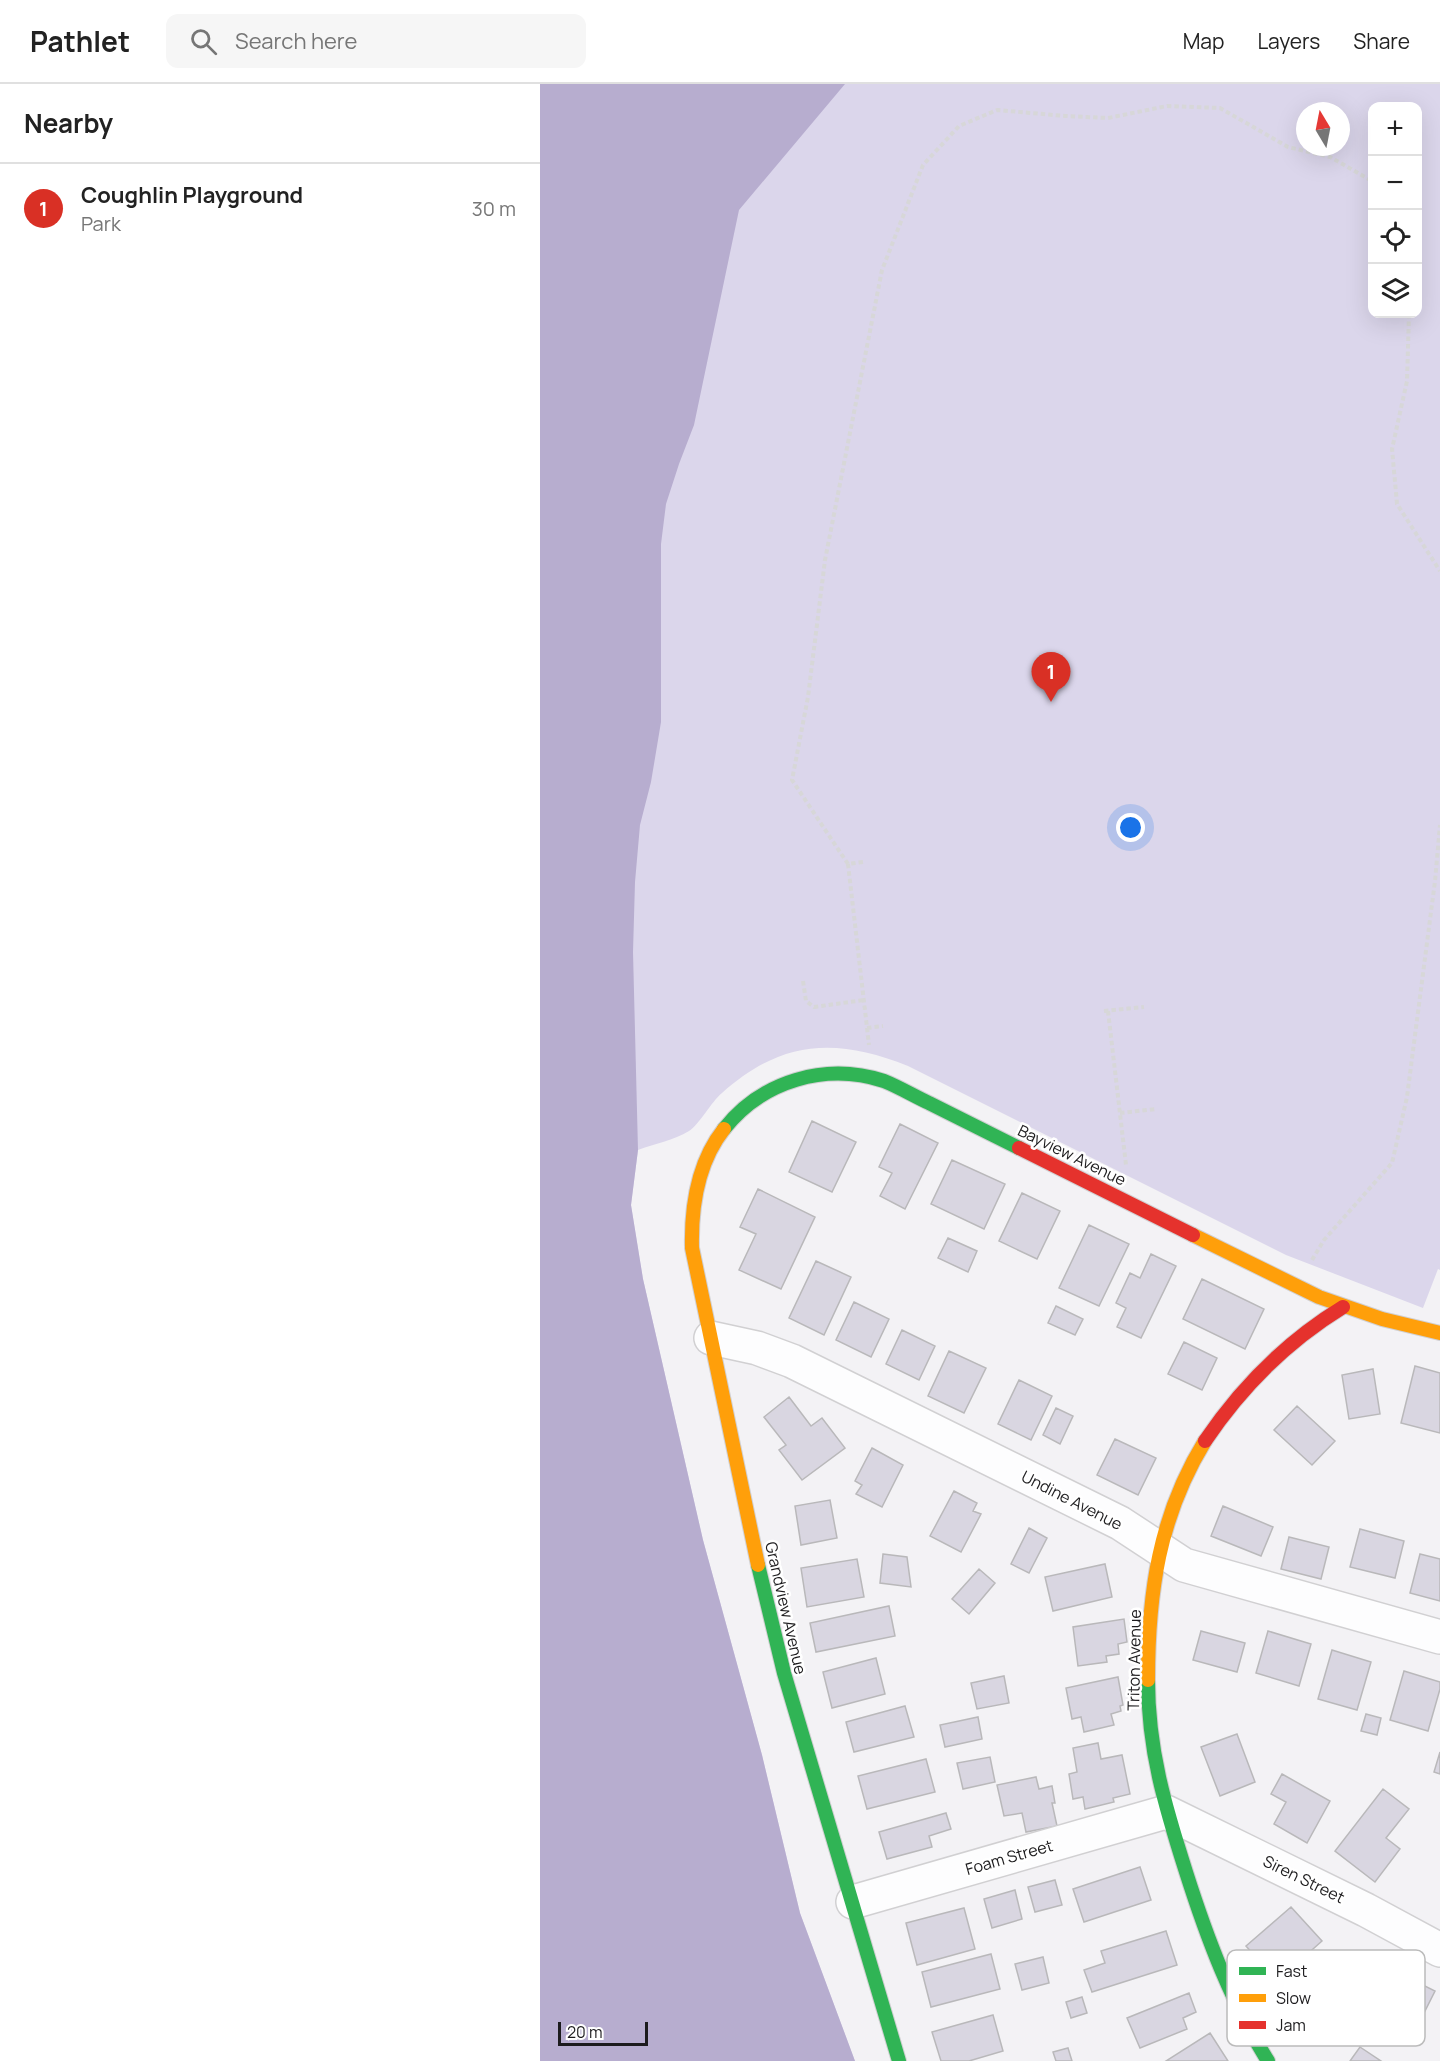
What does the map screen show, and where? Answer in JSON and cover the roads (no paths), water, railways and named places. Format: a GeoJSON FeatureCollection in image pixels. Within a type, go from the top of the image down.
{"type":"FeatureCollection","features":[{"type":"Feature","properties":{"kind":"street","name":"Bayview Avenue"},"geometry":{"type":"LineString","coordinates":[[707,1155],[719,1134],[735,1115],[753,1100],[788,1081],[812,1075],[835,1073],[873,1078],[909,1092],[1299,1287],[1343,1306],[1382,1319],[1440,1333]]}},
{"type":"Feature","properties":{"kind":"street","name":"Grandview Avenue"},"geometry":{"type":"LineString","coordinates":[[707,1155],[694,1195],[691,1234],[768,1611],[784,1673],[899,2061]]}},
{"type":"Feature","properties":{"kind":"street","name":"Triton Avenue"},"geometry":{"type":"LineString","coordinates":[[1227,1983],[1217,1962],[1166,1812],[1153,1747],[1147,1687],[1149,1624],[1159,1549],[1169,1515],[1187,1475],[1208,1438],[1227,1411],[1254,1378],[1290,1343],[1343,1306]]}},
{"type":"Feature","properties":{"kind":"street","name":"Undine Avenue"},"geometry":{"type":"LineString","coordinates":[[711,1338],[757,1348],[792,1361],[1120,1523],[1184,1565],[1440,1637]]}},
{"type":"Feature","properties":{"kind":"street","name":"Foam Street"},"geometry":{"type":"LineString","coordinates":[[853,1902],[1166,1812]]}},
{"type":"Feature","properties":{"kind":"street","name":"Siren Street"},"geometry":{"type":"LineString","coordinates":[[1166,1812],[1366,1910],[1440,1950]]}},
{"type":"Feature","properties":{"kind":"street","name":"Triton Avenue"},"geometry":{"type":"LineString","coordinates":[[1259,2046],[1268,2061]]}},
{"type":"Feature","properties":{"kind":"place","name":"Coughlin Playground"},"geometry":{"type":"Point","coordinates":[1051,702]}}]}
